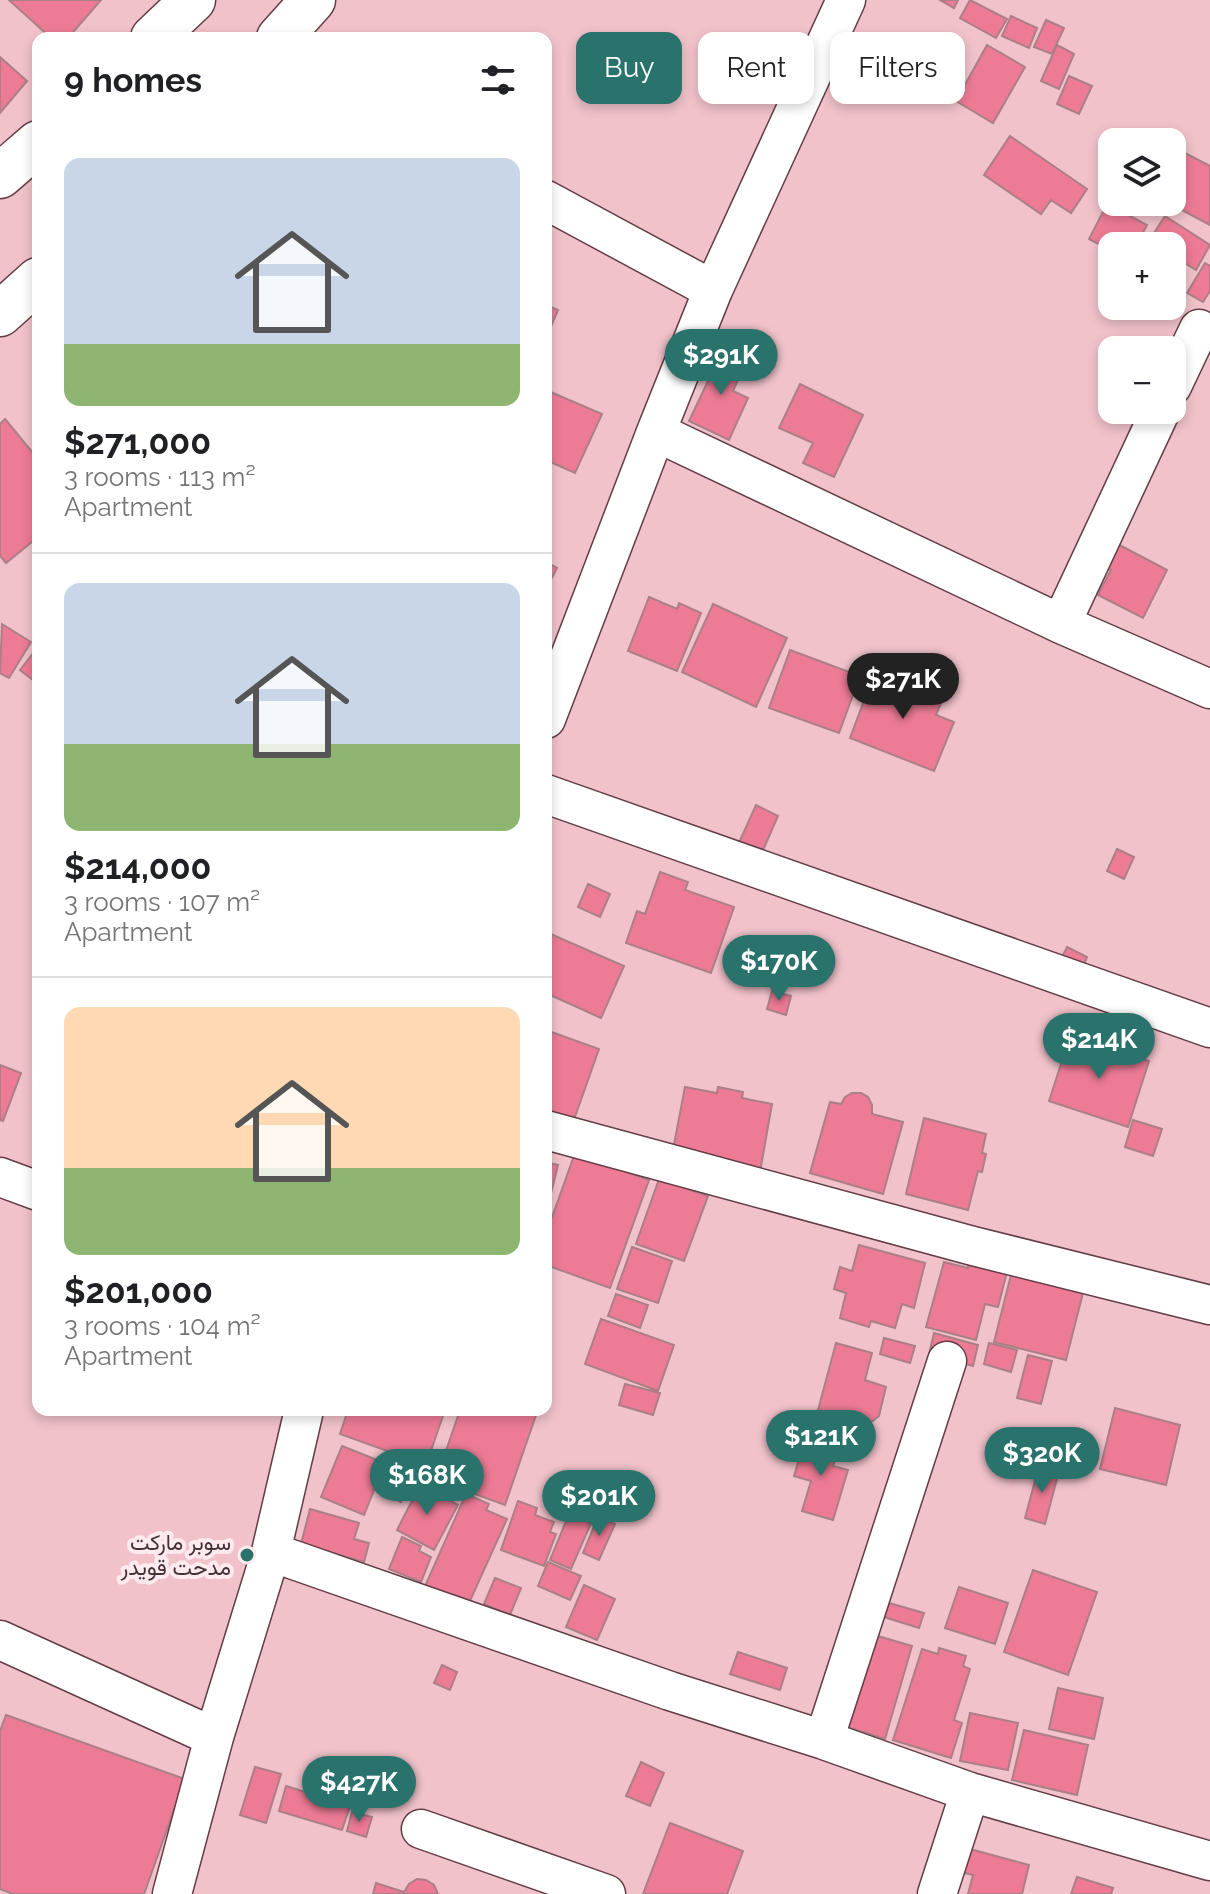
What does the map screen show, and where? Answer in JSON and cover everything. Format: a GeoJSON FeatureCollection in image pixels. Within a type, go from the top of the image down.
{"type":"FeatureCollection","features":[{"type":"Feature","properties":{"kind":"highway"},"geometry":{"type":"LineString","coordinates":[[284,32],[313,0]]}},
{"type":"Feature","properties":{"kind":"highway"},"geometry":{"type":"LineString","coordinates":[[159,32],[192,1]]}},
{"type":"Feature","properties":{"kind":"highway"},"geometry":{"type":"LineString","coordinates":[[0,176],[32,148]]}},
{"type":"Feature","properties":{"kind":"highway"},"geometry":{"type":"LineString","coordinates":[[0,314],[32,285]]}},
{"type":"Feature","properties":{"kind":"street"},"geometry":{"type":"LineString","coordinates":[[552,703],[713,290],[846,0]]}},
{"type":"Feature","properties":{"kind":"street"},"geometry":{"type":"LineString","coordinates":[[552,203],[713,290]]}},
{"type":"Feature","properties":{"kind":"street"},"geometry":{"type":"LineString","coordinates":[[1186,356],[1199,329]]}},
{"type":"Feature","properties":{"kind":"street"},"geometry":{"type":"LineString","coordinates":[[1061,624],[1154,424]]}},
{"type":"Feature","properties":{"kind":"street"},"geometry":{"type":"LineString","coordinates":[[656,432],[1061,624],[1210,689]]}},
{"type":"Feature","properties":{"kind":"street"},"geometry":{"type":"LineString","coordinates":[[552,796],[1210,1028]]}},
{"type":"Feature","properties":{"kind":"street"},"geometry":{"type":"LineString","coordinates":[[552,1132],[973,1246],[1210,1305]]}},
{"type":"Feature","properties":{"kind":"street"},"geometry":{"type":"LineString","coordinates":[[0,1177],[32,1189]]}},
{"type":"Feature","properties":{"kind":"street"},"geometry":{"type":"LineString","coordinates":[[824,1740],[947,1361]]}},
{"type":"Feature","properties":{"kind":"street"},"geometry":{"type":"LineString","coordinates":[[172,1894],[214,1737],[271,1552],[303,1416]]}},
{"type":"Feature","properties":{"kind":"street"},"geometry":{"type":"LineString","coordinates":[[271,1552],[970,1792],[1210,1861]]}},
{"type":"Feature","properties":{"kind":"street"},"geometry":{"type":"LineString","coordinates":[[0,1640],[214,1737]]}},
{"type":"Feature","properties":{"kind":"street"},"geometry":{"type":"LineString","coordinates":[[937,1894],[970,1792]]}},
{"type":"Feature","properties":{"kind":"street"},"geometry":{"type":"LineString","coordinates":[[421,1829],[606,1894]]}},
{"type":"Feature","properties":{"kind":"building"},"geometry":{"type":"Polygon","coordinates":[[[9,0],[101,0],[73,32],[44,32],[9,0]]]}},
{"type":"Feature","properties":{"kind":"building"},"geometry":{"type":"Polygon","coordinates":[[[940,0],[958,0],[954,8],[940,0]]]}},
{"type":"Feature","properties":{"kind":"building"},"geometry":{"type":"Polygon","coordinates":[[[970,0],[1007,19],[996,38],[960,18],[970,0]]]}},
{"type":"Feature","properties":{"kind":"building"},"geometry":{"type":"Polygon","coordinates":[[[1011,16],[1037,28],[1029,48],[1002,36],[1011,16]]]}},
{"type":"Feature","properties":{"kind":"building"},"geometry":{"type":"Polygon","coordinates":[[[1046,20],[1064,28],[1052,54],[1034,47],[1046,20]]]}},
{"type":"Feature","properties":{"kind":"building"},"geometry":{"type":"Polygon","coordinates":[[[987,45],[1025,67],[993,123],[961,104],[965,104],[965,85],[987,45]]]}},
{"type":"Feature","properties":{"kind":"building"},"geometry":{"type":"Polygon","coordinates":[[[1057,45],[1074,54],[1059,89],[1041,81],[1057,45]]]}},
{"type":"Feature","properties":{"kind":"building"},"geometry":{"type":"Polygon","coordinates":[[[0,57],[27,81],[0,113],[0,57]]]}},
{"type":"Feature","properties":{"kind":"building"},"geometry":{"type":"Polygon","coordinates":[[[1069,76],[1092,86],[1079,114],[1057,104],[1069,76]]]}},
{"type":"Feature","properties":{"kind":"building"},"geometry":{"type":"Polygon","coordinates":[[[1010,136],[1087,189],[1071,213],[1051,200],[1041,214],[984,175],[1010,136]]]}},
{"type":"Feature","properties":{"kind":"building"},"geometry":{"type":"Polygon","coordinates":[[[1186,154],[1210,166],[1210,225],[1186,212],[1186,154]]]}},
{"type":"Feature","properties":{"kind":"building"},"geometry":{"type":"Polygon","coordinates":[[[1101,216],[1130,216],[1147,225],[1143,232],[1098,232],[1098,244],[1089,239],[1101,216]]]}},
{"type":"Feature","properties":{"kind":"building"},"geometry":{"type":"Polygon","coordinates":[[[1165,216],[1210,245],[1196,270],[1186,264],[1186,232],[1155,232],[1165,216]]]}},
{"type":"Feature","properties":{"kind":"building"},"geometry":{"type":"Polygon","coordinates":[[[1205,263],[1210,266],[1210,291],[1203,302],[1187,293],[1205,263]]]}},
{"type":"Feature","properties":{"kind":"building"},"geometry":{"type":"Polygon","coordinates":[[[552,308],[558,310],[552,324],[552,308]]]}},
{"type":"Feature","properties":{"kind":"building"},"geometry":{"type":"Polygon","coordinates":[[[723,349],[747,360],[733,391],[748,398],[729,440],[689,421],[723,349]]]}},
{"type":"Feature","properties":{"kind":"building"},"geometry":{"type":"Polygon","coordinates":[[[800,384],[863,415],[834,477],[803,463],[813,443],[779,428],[800,384]]]}},
{"type":"Feature","properties":{"kind":"building"},"geometry":{"type":"Polygon","coordinates":[[[552,393],[602,414],[575,473],[552,463],[552,393]]]}},
{"type":"Feature","properties":{"kind":"building"},"geometry":{"type":"Polygon","coordinates":[[[5,419],[32,452],[32,542],[6,563],[0,556],[0,424],[5,419]]]}},
{"type":"Feature","properties":{"kind":"building"},"geometry":{"type":"Polygon","coordinates":[[[1108,539],[1167,570],[1143,618],[1098,595],[1111,570],[1096,563],[1108,539]]]}},
{"type":"Feature","properties":{"kind":"building"},"geometry":{"type":"Polygon","coordinates":[[[649,597],[677,609],[679,603],[701,613],[677,671],[628,651],[649,597]]]}},
{"type":"Feature","properties":{"kind":"building"},"geometry":{"type":"Polygon","coordinates":[[[713,604],[787,638],[756,707],[682,672],[713,604]]]}},
{"type":"Feature","properties":{"kind":"building"},"geometry":{"type":"Polygon","coordinates":[[[2,624],[31,642],[9,678],[0,673],[2,624]]]}},
{"type":"Feature","properties":{"kind":"building"},"geometry":{"type":"Polygon","coordinates":[[[790,650],[860,676],[839,733],[769,708],[790,650]]]}},
{"type":"Feature","properties":{"kind":"building"},"geometry":{"type":"Polygon","coordinates":[[[32,655],[32,679],[20,670],[32,655]]]}},
{"type":"Feature","properties":{"kind":"building"},"geometry":{"type":"Polygon","coordinates":[[[876,669],[944,696],[936,715],[954,722],[934,771],[850,738],[876,669]]]}},
{"type":"Feature","properties":{"kind":"building"},"geometry":{"type":"Polygon","coordinates":[[[756,805],[778,816],[760,857],[737,847],[756,805]]]}},
{"type":"Feature","properties":{"kind":"building"},"geometry":{"type":"Polygon","coordinates":[[[1117,849],[1134,857],[1124,879],[1107,871],[1117,849]]]}},
{"type":"Feature","properties":{"kind":"building"},"geometry":{"type":"Polygon","coordinates":[[[660,872],[688,882],[685,890],[734,907],[711,973],[626,943],[637,911],[645,914],[660,872]]]}},
{"type":"Feature","properties":{"kind":"building"},"geometry":{"type":"Polygon","coordinates":[[[588,884],[610,894],[600,917],[578,907],[588,884]]]}},
{"type":"Feature","properties":{"kind":"building"},"geometry":{"type":"Polygon","coordinates":[[[552,935],[624,966],[601,1018],[552,996],[552,935]]]}},
{"type":"Feature","properties":{"kind":"building"},"geometry":{"type":"Polygon","coordinates":[[[1067,947],[1087,957],[1081,972],[1059,963],[1067,947]]]}},
{"type":"Feature","properties":{"kind":"building"},"geometry":{"type":"Polygon","coordinates":[[[772,991],[791,996],[786,1015],[767,1009],[772,991]]]}},
{"type":"Feature","properties":{"kind":"building"},"geometry":{"type":"Polygon","coordinates":[[[552,1032],[599,1049],[571,1128],[552,1121],[552,1032]]]}},
{"type":"Feature","properties":{"kind":"building"},"geometry":{"type":"Polygon","coordinates":[[[1070,1036],[1149,1061],[1128,1127],[1049,1101],[1070,1036]]]}},
{"type":"Feature","properties":{"kind":"building"},"geometry":{"type":"Polygon","coordinates":[[[0,1065],[21,1073],[3,1121],[0,1120],[0,1065]]]}},
{"type":"Feature","properties":{"kind":"building"},"geometry":{"type":"Polygon","coordinates":[[[685,1087],[717,1093],[718,1087],[743,1092],[742,1098],[772,1104],[760,1172],[672,1155],[685,1087]]]}},
{"type":"Feature","properties":{"kind":"building"},"geometry":{"type":"Polygon","coordinates":[[[852,1093],[868,1097],[872,1114],[903,1122],[883,1194],[810,1173],[830,1102],[841,1104],[852,1093]]]}},
{"type":"Feature","properties":{"kind":"building"},"geometry":{"type":"Polygon","coordinates":[[[924,1118],[986,1134],[982,1172],[978,1171],[968,1210],[906,1194],[924,1118]]]}},
{"type":"Feature","properties":{"kind":"building"},"geometry":{"type":"Polygon","coordinates":[[[1133,1120],[1162,1129],[1153,1156],[1125,1147],[1133,1120]]]}},
{"type":"Feature","properties":{"kind":"building"},"geometry":{"type":"Polygon","coordinates":[[[575,1153],[649,1180],[610,1288],[552,1267],[552,1217],[575,1153]]]}},
{"type":"Feature","properties":{"kind":"building"},"geometry":{"type":"Polygon","coordinates":[[[552,1164],[558,1165],[552,1189],[552,1164]]]}},
{"type":"Feature","properties":{"kind":"building"},"geometry":{"type":"Polygon","coordinates":[[[659,1179],[708,1196],[684,1261],[636,1244],[659,1179]]]}},
{"type":"Feature","properties":{"kind":"building"},"geometry":{"type":"Polygon","coordinates":[[[859,1245],[925,1263],[914,1308],[902,1304],[895,1328],[871,1321],[869,1327],[840,1318],[846,1293],[834,1289],[840,1267],[852,1271],[859,1245]]]}},
{"type":"Feature","properties":{"kind":"building"},"geometry":{"type":"Polygon","coordinates":[[[632,1247],[672,1261],[658,1303],[617,1289],[632,1247]]]}},
{"type":"Feature","properties":{"kind":"building"},"geometry":{"type":"Polygon","coordinates":[[[970,1258],[1008,1268],[998,1307],[985,1304],[976,1340],[926,1327],[944,1262],[968,1268],[970,1258]]]}},
{"type":"Feature","properties":{"kind":"building"},"geometry":{"type":"Polygon","coordinates":[[[1013,1267],[1085,1285],[1066,1360],[994,1342],[1013,1267]]]}},
{"type":"Feature","properties":{"kind":"building"},"geometry":{"type":"Polygon","coordinates":[[[616,1294],[648,1305],[640,1328],[608,1316],[616,1294]]]}},
{"type":"Feature","properties":{"kind":"building"},"geometry":{"type":"Polygon","coordinates":[[[601,1319],[674,1345],[658,1391],[585,1364],[601,1319]]]}},
{"type":"Feature","properties":{"kind":"building"},"geometry":{"type":"Polygon","coordinates":[[[934,1333],[978,1345],[973,1366],[929,1354],[934,1333]]]}},
{"type":"Feature","properties":{"kind":"building"},"geometry":{"type":"Polygon","coordinates":[[[884,1338],[915,1346],[910,1363],[880,1354],[884,1338]]]}},
{"type":"Feature","properties":{"kind":"building"},"geometry":{"type":"Polygon","coordinates":[[[836,1343],[872,1353],[865,1380],[886,1387],[879,1416],[869,1424],[818,1410],[836,1343]]]}},
{"type":"Feature","properties":{"kind":"building"},"geometry":{"type":"Polygon","coordinates":[[[989,1343],[1017,1350],[1011,1372],[984,1364],[989,1343]]]}},
{"type":"Feature","properties":{"kind":"building"},"geometry":{"type":"Polygon","coordinates":[[[1028,1355],[1052,1361],[1041,1404],[1017,1398],[1028,1355]]]}},
{"type":"Feature","properties":{"kind":"building"},"geometry":{"type":"Polygon","coordinates":[[[625,1384],[660,1393],[653,1415],[619,1405],[625,1384]]]}},
{"type":"Feature","properties":{"kind":"building"},"geometry":{"type":"Polygon","coordinates":[[[1115,1408],[1180,1425],[1166,1485],[1100,1469],[1115,1408]]]}},
{"type":"Feature","properties":{"kind":"building"},"geometry":{"type":"Polygon","coordinates":[[[346,1416],[443,1416],[426,1465],[340,1434],[346,1416]]]}},
{"type":"Feature","properties":{"kind":"building"},"geometry":{"type":"Polygon","coordinates":[[[458,1416],[536,1416],[505,1505],[436,1480],[458,1416]]]}},
{"type":"Feature","properties":{"kind":"building"},"geometry":{"type":"Polygon","coordinates":[[[805,1438],[839,1448],[833,1466],[848,1470],[833,1520],[802,1511],[811,1481],[794,1476],[805,1438]]]}},
{"type":"Feature","properties":{"kind":"building"},"geometry":{"type":"Polygon","coordinates":[[[342,1446],[385,1463],[364,1515],[321,1497],[342,1446]]]}},
{"type":"Feature","properties":{"kind":"building"},"geometry":{"type":"Polygon","coordinates":[[[391,1460],[414,1470],[401,1502],[378,1492],[391,1460]]]}},
{"type":"Feature","properties":{"kind":"building"},"geometry":{"type":"Polygon","coordinates":[[[1039,1466],[1059,1471],[1045,1524],[1025,1518],[1039,1466]]]}},
{"type":"Feature","properties":{"kind":"building"},"geometry":{"type":"Polygon","coordinates":[[[630,1474],[644,1498],[624,1509],[611,1486],[630,1474]]]}},
{"type":"Feature","properties":{"kind":"building"},"geometry":{"type":"Polygon","coordinates":[[[420,1485],[458,1505],[434,1550],[397,1530],[420,1485]]]}},
{"type":"Feature","properties":{"kind":"building"},"geometry":{"type":"Polygon","coordinates":[[[466,1494],[489,1504],[486,1510],[507,1519],[465,1612],[422,1593],[466,1494]]]}},
{"type":"Feature","properties":{"kind":"building"},"geometry":{"type":"Polygon","coordinates":[[[518,1501],[537,1508],[535,1515],[554,1522],[550,1532],[556,1534],[544,1566],[501,1550],[518,1501]]]}},
{"type":"Feature","properties":{"kind":"building"},"geometry":{"type":"Polygon","coordinates":[[[310,1509],[359,1523],[354,1539],[369,1543],[364,1562],[301,1544],[310,1509]]]}},
{"type":"Feature","properties":{"kind":"building"},"geometry":{"type":"Polygon","coordinates":[[[569,1514],[591,1523],[571,1569],[550,1560],[569,1514]]]}},
{"type":"Feature","properties":{"kind":"building"},"geometry":{"type":"Polygon","coordinates":[[[598,1517],[615,1524],[599,1560],[583,1553],[598,1517]]]}},
{"type":"Feature","properties":{"kind":"building"},"geometry":{"type":"Polygon","coordinates":[[[402,1537],[421,1546],[419,1551],[431,1557],[421,1582],[389,1569],[402,1537]]]}},
{"type":"Feature","properties":{"kind":"building"},"geometry":{"type":"Polygon","coordinates":[[[548,1562],[581,1576],[570,1600],[538,1586],[548,1562]]]}},
{"type":"Feature","properties":{"kind":"building"},"geometry":{"type":"Polygon","coordinates":[[[1033,1570],[1097,1592],[1068,1675],[1004,1652],[1033,1570]]]}},
{"type":"Feature","properties":{"kind":"building"},"geometry":{"type":"Polygon","coordinates":[[[495,1578],[521,1588],[510,1615],[484,1604],[495,1578]]]}},
{"type":"Feature","properties":{"kind":"building"},"geometry":{"type":"Polygon","coordinates":[[[584,1585],[615,1599],[597,1640],[566,1627],[584,1585]]]}},
{"type":"Feature","properties":{"kind":"building"},"geometry":{"type":"Polygon","coordinates":[[[959,1587],[1008,1603],[995,1644],[945,1628],[959,1587]]]}},
{"type":"Feature","properties":{"kind":"building"},"geometry":{"type":"Polygon","coordinates":[[[889,1603],[924,1613],[919,1628],[884,1617],[889,1603]]]}},
{"type":"Feature","properties":{"kind":"building"},"geometry":{"type":"Polygon","coordinates":[[[871,1634],[912,1646],[885,1739],[844,1726],[871,1634]]]}},
{"type":"Feature","properties":{"kind":"building"},"geometry":{"type":"Polygon","coordinates":[[[939,1648],[966,1656],[963,1666],[970,1669],[954,1720],[962,1723],[951,1758],[893,1740],[922,1649],[938,1654],[939,1648]]]}},
{"type":"Feature","properties":{"kind":"building"},"geometry":{"type":"Polygon","coordinates":[[[738,1652],[787,1668],[780,1690],[730,1674],[738,1652]]]}},
{"type":"Feature","properties":{"kind":"building"},"geometry":{"type":"Polygon","coordinates":[[[442,1665],[457,1672],[450,1690],[434,1683],[442,1665]]]}},
{"type":"Feature","properties":{"kind":"building"},"geometry":{"type":"Polygon","coordinates":[[[1058,1688],[1103,1698],[1094,1739],[1049,1729],[1058,1688]]]}},
{"type":"Feature","properties":{"kind":"building"},"geometry":{"type":"Polygon","coordinates":[[[970,1713],[1018,1723],[1008,1770],[960,1761],[970,1713]]]}},
{"type":"Feature","properties":{"kind":"building"},"geometry":{"type":"Polygon","coordinates":[[[6,1715],[185,1779],[144,1894],[13,1894],[0,1889],[0,1731],[6,1715]]]}},
{"type":"Feature","properties":{"kind":"building"},"geometry":{"type":"Polygon","coordinates":[[[1024,1730],[1088,1745],[1077,1795],[1012,1780],[1024,1730]]]}},
{"type":"Feature","properties":{"kind":"building"},"geometry":{"type":"Polygon","coordinates":[[[641,1762],[664,1773],[650,1806],[626,1796],[641,1762]]]}},
{"type":"Feature","properties":{"kind":"building"},"geometry":{"type":"Polygon","coordinates":[[[255,1767],[281,1774],[266,1823],[240,1815],[255,1767]]]}},
{"type":"Feature","properties":{"kind":"building"},"geometry":{"type":"Polygon","coordinates":[[[286,1786],[350,1806],[342,1830],[279,1811],[286,1786]]]}},
{"type":"Feature","properties":{"kind":"building"},"geometry":{"type":"Polygon","coordinates":[[[352,1812],[372,1817],[366,1837],[347,1831],[352,1812]]]}},
{"type":"Feature","properties":{"kind":"building"},"geometry":{"type":"Polygon","coordinates":[[[670,1823],[743,1851],[727,1894],[643,1894],[670,1823]]]}},
{"type":"Feature","properties":{"kind":"building"},"geometry":{"type":"Polygon","coordinates":[[[959,1846],[1029,1865],[1022,1894],[968,1894],[973,1875],[952,1870],[959,1846]]]}},
{"type":"Feature","properties":{"kind":"building"},"geometry":{"type":"Polygon","coordinates":[[[1077,1877],[1113,1888],[1111,1894],[1071,1894],[1077,1877]]]}},
{"type":"Feature","properties":{"kind":"building"},"geometry":{"type":"Polygon","coordinates":[[[417,1879],[434,1885],[438,1894],[373,1894],[376,1883],[404,1892],[417,1879]]]}},
{"type":"Feature","properties":{"kind":"place","name":"سوبر ماركت مدحت قويدر"},"geometry":{"type":"Point","coordinates":[247,1555]}}]}
